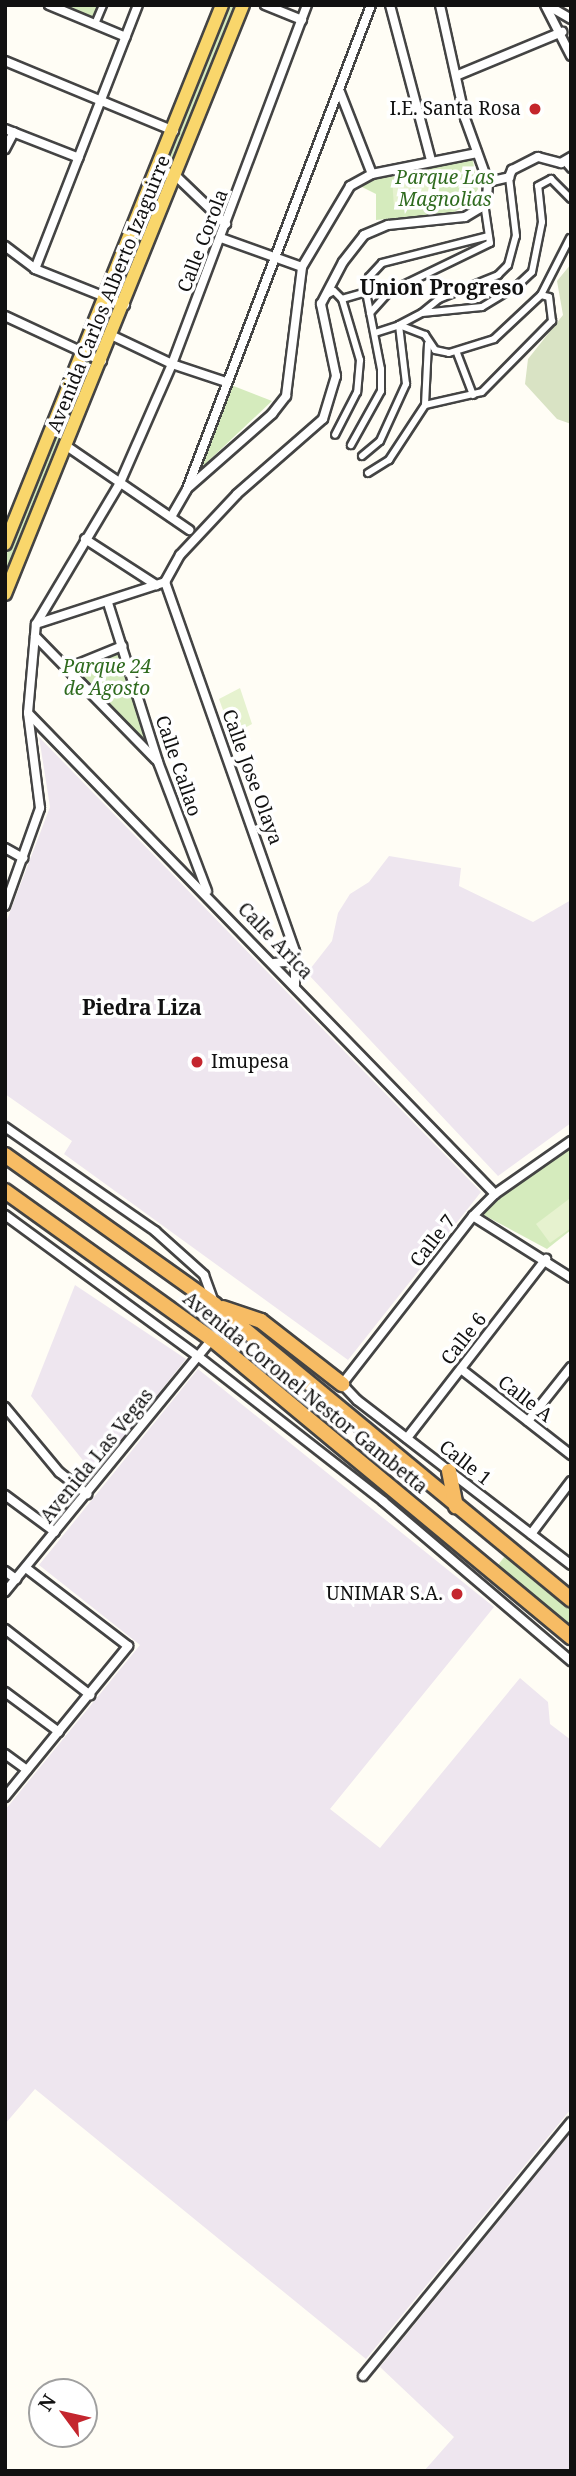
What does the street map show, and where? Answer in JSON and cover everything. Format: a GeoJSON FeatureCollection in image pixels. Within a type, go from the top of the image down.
{"type":"FeatureCollection","features":[{"type":"Feature","properties":{"kind":"highway","name":"Avenida Coronel Nestor Gambetta"},"geometry":{"type":"LineString","coordinates":[[5,1155],[215,1306],[571,1598]]}},
{"type":"Feature","properties":{"kind":"highway","name":"Avenida Coronel Nestor Gambetta"},"geometry":{"type":"LineString","coordinates":[[5,1191],[212,1339],[571,1637]]}},
{"type":"Feature","properties":{"kind":"highway"},"geometry":{"type":"LineString","coordinates":[[215,1306],[261,1321],[342,1384]]}},
{"type":"Feature","properties":{"kind":"highway"},"geometry":{"type":"LineString","coordinates":[[449,1471],[456,1506]]}},
{"type":"Feature","properties":{"kind":"main road","name":"Avenida Carlos Alberto Izaguirre"},"geometry":{"type":"LineString","coordinates":[[5,544],[107,299],[222,5]]}},
{"type":"Feature","properties":{"kind":"main road","name":"Avenida Carlos Alberto Izaguirre"},"geometry":{"type":"LineString","coordinates":[[5,594],[103,361],[243,5]]}},
{"type":"Feature","properties":{"kind":"street"},"geometry":{"type":"LineString","coordinates":[[49,5],[126,37]]}},
{"type":"Feature","properties":{"kind":"street"},"geometry":{"type":"LineString","coordinates":[[95,24],[103,5]]}},
{"type":"Feature","properties":{"kind":"street"},"geometry":{"type":"LineString","coordinates":[[35,269],[138,5]]}},
{"type":"Feature","properties":{"kind":"street"},"geometry":{"type":"LineString","coordinates":[[265,5],[302,20]]}},
{"type":"Feature","properties":{"kind":"street","name":"Calle Corola"},"geometry":{"type":"LineString","coordinates":[[36,624],[119,485],[172,364],[307,5]]}},
{"type":"Feature","properties":{"kind":"street"},"geometry":{"type":"LineString","coordinates":[[171,517],[187,489],[371,5]]}},
{"type":"Feature","properties":{"kind":"street"},"geometry":{"type":"LineString","coordinates":[[390,5],[431,160]]}},
{"type":"Feature","properties":{"kind":"street"},"geometry":{"type":"LineString","coordinates":[[370,313],[389,292],[490,243],[484,203],[488,182],[477,152],[440,5]]}},
{"type":"Feature","properties":{"kind":"street"},"geometry":{"type":"LineString","coordinates":[[546,5],[571,19]]}},
{"type":"Feature","properties":{"kind":"street"},"geometry":{"type":"LineString","coordinates":[[546,5],[562,32],[571,56]]}},
{"type":"Feature","properties":{"kind":"street"},"geometry":{"type":"LineString","coordinates":[[458,75],[562,32]]}},
{"type":"Feature","properties":{"kind":"street"},"geometry":{"type":"LineString","coordinates":[[5,61],[174,131]]}},
{"type":"Feature","properties":{"kind":"street"},"geometry":{"type":"LineString","coordinates":[[340,92],[372,174]]}},
{"type":"Feature","properties":{"kind":"street"},"geometry":{"type":"LineString","coordinates":[[5,129],[79,158]]}},
{"type":"Feature","properties":{"kind":"street"},"geometry":{"type":"LineString","coordinates":[[5,149],[14,132]]}},
{"type":"Feature","properties":{"kind":"street"},"geometry":{"type":"LineString","coordinates":[[187,489],[272,414],[286,396],[302,267],[349,186],[372,174],[477,152]]}},
{"type":"Feature","properties":{"kind":"street"},"geometry":{"type":"LineString","coordinates":[[375,333],[399,326],[439,299],[498,275],[508,265],[516,236],[509,177],[512,170],[538,157],[569,163]]}},
{"type":"Feature","properties":{"kind":"street"},"geometry":{"type":"LineString","coordinates":[[159,169],[177,177],[226,224]]}},
{"type":"Feature","properties":{"kind":"street"},"geometry":{"type":"LineString","coordinates":[[488,182],[509,177]]}},
{"type":"Feature","properties":{"kind":"street"},"geometry":{"type":"LineString","coordinates":[[422,313],[482,307],[518,285],[532,271],[542,222],[538,186],[551,179],[571,199]]}},
{"type":"Feature","properties":{"kind":"street"},"geometry":{"type":"LineString","coordinates":[[5,906],[23,858],[40,795],[28,713],[36,624],[108,603],[165,582],[180,555],[237,494],[323,419],[336,376],[323,319],[324,298],[342,262],[375,227],[465,217],[484,203]]}},
{"type":"Feature","properties":{"kind":"street"},"geometry":{"type":"LineString","coordinates":[[351,445],[381,391],[375,333],[366,292],[369,277],[382,263],[430,248],[489,236]]}},
{"type":"Feature","properties":{"kind":"street"},"geometry":{"type":"LineString","coordinates":[[221,238],[302,267]]}},
{"type":"Feature","properties":{"kind":"street"},"geometry":{"type":"LineString","coordinates":[[428,344],[435,350],[457,353],[494,339],[541,295],[570,238]]}},
{"type":"Feature","properties":{"kind":"street"},"geometry":{"type":"LineString","coordinates":[[5,246],[35,269],[125,305]]}},
{"type":"Feature","properties":{"kind":"street"},"geometry":{"type":"LineString","coordinates":[[324,298],[334,290],[342,299],[360,360],[357,391],[335,435]]}},
{"type":"Feature","properties":{"kind":"street"},"geometry":{"type":"LineString","coordinates":[[342,299],[366,292]]}},
{"type":"Feature","properties":{"kind":"street"},"geometry":{"type":"LineString","coordinates":[[425,405],[482,392],[552,321],[550,297],[541,295]]}},
{"type":"Feature","properties":{"kind":"street"},"geometry":{"type":"LineString","coordinates":[[6,318],[103,361]]}},
{"type":"Feature","properties":{"kind":"street"},"geometry":{"type":"LineString","coordinates":[[368,473],[389,460],[425,405],[428,344],[425,335],[399,326]]}},
{"type":"Feature","properties":{"kind":"street"},"geometry":{"type":"LineString","coordinates":[[362,456],[380,441],[406,384],[399,326]]}},
{"type":"Feature","properties":{"kind":"street"},"geometry":{"type":"LineString","coordinates":[[113,336],[172,364],[226,382]]}},
{"type":"Feature","properties":{"kind":"street"},"geometry":{"type":"LineString","coordinates":[[457,353],[473,396]]}},
{"type":"Feature","properties":{"kind":"street"},"geometry":{"type":"LineString","coordinates":[[68,447],[119,485],[189,530]]}},
{"type":"Feature","properties":{"kind":"street"},"geometry":{"type":"LineString","coordinates":[[85,539],[156,585]]}},
{"type":"Feature","properties":{"kind":"street","name":"Calle Jose Olaya"},"geometry":{"type":"LineString","coordinates":[[165,582],[295,952],[295,985]]}},
{"type":"Feature","properties":{"kind":"street","name":"Calle Callao"},"geometry":{"type":"LineString","coordinates":[[108,603],[158,762],[208,894]]}},
{"type":"Feature","properties":{"kind":"street"},"geometry":{"type":"LineString","coordinates":[[35,636],[158,762]]}},
{"type":"Feature","properties":{"kind":"street"},"geometry":{"type":"LineString","coordinates":[[66,669],[122,646]]}},
{"type":"Feature","properties":{"kind":"street","name":"Calle Arica"},"geometry":{"type":"LineString","coordinates":[[28,713],[208,894],[495,1194]]}},
{"type":"Feature","properties":{"kind":"street"},"geometry":{"type":"LineString","coordinates":[[5,848],[23,858]]}},
{"type":"Feature","properties":{"kind":"street"},"geometry":{"type":"LineString","coordinates":[[185,871],[196,863]]}},
{"type":"Feature","properties":{"kind":"street"},"geometry":{"type":"LineString","coordinates":[[274,963],[284,962],[295,952]]}},
{"type":"Feature","properties":{"kind":"street"},"geometry":{"type":"LineString","coordinates":[[5,1127],[155,1231],[204,1275],[215,1306]]}},
{"type":"Feature","properties":{"kind":"street","name":"Calle 7"},"geometry":{"type":"LineString","coordinates":[[342,1384],[473,1216],[495,1194],[571,1141]]}},
{"type":"Feature","properties":{"kind":"street"},"geometry":{"type":"LineString","coordinates":[[5,1214],[199,1357],[383,1501],[571,1661]]}},
{"type":"Feature","properties":{"kind":"street"},"geometry":{"type":"LineString","coordinates":[[473,1216],[546,1259],[571,1278]]}},
{"type":"Feature","properties":{"kind":"street","name":"Calle 6"},"geometry":{"type":"LineString","coordinates":[[407,1438],[546,1259]]}},
{"type":"Feature","properties":{"kind":"street","name":"Avenida Las Vegas"},"geometry":{"type":"LineString","coordinates":[[5,1592],[88,1494],[212,1339]]}},
{"type":"Feature","properties":{"kind":"street"},"geometry":{"type":"LineString","coordinates":[[528,1421],[571,1367]]}},
{"type":"Feature","properties":{"kind":"street","name":"Calle A"},"geometry":{"type":"LineString","coordinates":[[461,1368],[571,1455]]}},
{"type":"Feature","properties":{"kind":"street","name":"Calle 1"},"geometry":{"type":"LineString","coordinates":[[342,1384],[571,1565]]}},
{"type":"Feature","properties":{"kind":"street"},"geometry":{"type":"LineString","coordinates":[[5,1407],[59,1472],[88,1494]]}},
{"type":"Feature","properties":{"kind":"street"},"geometry":{"type":"LineString","coordinates":[[531,1534],[571,1481]]}},
{"type":"Feature","properties":{"kind":"street"},"geometry":{"type":"LineString","coordinates":[[5,1494],[55,1532]]}},
{"type":"Feature","properties":{"kind":"street"},"geometry":{"type":"LineString","coordinates":[[5,1797],[127,1650],[125,1642],[26,1568]]}},
{"type":"Feature","properties":{"kind":"street"},"geometry":{"type":"LineString","coordinates":[[5,1571],[16,1579]]}},
{"type":"Feature","properties":{"kind":"street"},"geometry":{"type":"LineString","coordinates":[[5,1629],[90,1695]]}},
{"type":"Feature","properties":{"kind":"street"},"geometry":{"type":"LineString","coordinates":[[5,1692],[59,1732]]}},
{"type":"Feature","properties":{"kind":"street"},"geometry":{"type":"LineString","coordinates":[[5,1754],[27,1770]]}},
{"type":"Feature","properties":{"kind":"street"},"geometry":{"type":"LineString","coordinates":[[363,2376],[571,2122]]}},
{"type":"Feature","properties":{"kind":"shaded area","name":"Imupesa"},"geometry":{"type":"Polygon","coordinates":[[[39,737],[481,1192],[348,1360],[64,1154],[72,1141],[5,1094],[5,925],[50,807],[39,737]]]}},
{"type":"Feature","properties":{"kind":"shaded area"},"geometry":{"type":"Polygon","coordinates":[[[389,856],[461,868],[459,886],[533,922],[571,900],[571,1123],[498,1176],[307,973],[332,941],[338,913],[350,894],[369,882],[389,856]]]}},
{"type":"Feature","properties":{"kind":"shaded area"},"geometry":{"type":"Polygon","coordinates":[[[75,1285],[186,1359],[94,1474],[31,1396],[75,1285]]]}},
{"type":"Feature","properties":{"kind":"shaded area"},"geometry":{"type":"Polygon","coordinates":[[[198,1369],[494,1607],[330,1809],[380,1848],[520,1678],[548,1702],[550,1724],[571,1740],[571,2109],[366,2359],[35,2089],[5,2124],[5,1810],[140,1645],[39,1565],[198,1369]]]}},
{"type":"Feature","properties":{"kind":"shaded area"},"geometry":{"type":"Polygon","coordinates":[[[571,2133],[571,2471],[424,2471],[454,2437],[380,2367],[571,2133]]]}},
{"type":"Feature","properties":{"kind":"green space"},"geometry":{"type":"Polygon","coordinates":[[[62,5],[100,5],[94,19],[62,5]]]}},
{"type":"Feature","properties":{"kind":"green space"},"geometry":{"type":"Polygon","coordinates":[[[228,5],[240,5],[5,580],[5,558],[228,5]]]}},
{"type":"Feature","properties":{"kind":"green space","name":"Parque Las Magnolias"},"geometry":{"type":"Polygon","coordinates":[[[472,156],[478,189],[469,204],[452,213],[376,220],[376,194],[356,184],[472,156]]]}},
{"type":"Feature","properties":{"kind":"green space"},"geometry":{"type":"Polygon","coordinates":[[[429,177],[431,204],[394,207],[392,180],[429,177]]]}},
{"type":"Feature","properties":{"kind":"green space"},"geometry":{"type":"Polygon","coordinates":[[[571,264],[571,424],[557,419],[525,384],[528,359],[563,315],[557,281],[571,264]]]}},
{"type":"Feature","properties":{"kind":"green space"},"geometry":{"type":"Polygon","coordinates":[[[231,385],[272,401],[202,467],[200,461],[231,385]]]}},
{"type":"Feature","properties":{"kind":"green space","name":"Parque 24 de Agosto"},"geometry":{"type":"Polygon","coordinates":[[[116,653],[123,659],[147,739],[143,743],[73,673],[75,667],[116,653]]]}},
{"type":"Feature","properties":{"kind":"green space"},"geometry":{"type":"Polygon","coordinates":[[[240,688],[252,724],[232,735],[219,699],[240,688]]]}},
{"type":"Feature","properties":{"kind":"green space"},"geometry":{"type":"Polygon","coordinates":[[[571,1145],[571,1230],[547,1249],[480,1213],[571,1145]]]}},
{"type":"Feature","properties":{"kind":"green space"},"geometry":{"type":"Polygon","coordinates":[[[569,1199],[571,1228],[550,1243],[536,1224],[569,1199]]]}},
{"type":"Feature","properties":{"kind":"green space"},"geometry":{"type":"Polygon","coordinates":[[[505,1556],[571,1608],[571,1627],[498,1565],[505,1556]]]}},
{"type":"Feature","properties":{"kind":"place","name":"I.E. Santa Rosa"},"geometry":{"type":"Point","coordinates":[535,109]}},
{"type":"Feature","properties":{"kind":"place","name":"Imupesa"},"geometry":{"type":"Point","coordinates":[197,1062]}},
{"type":"Feature","properties":{"kind":"place","name":"UNIMAR S.A."},"geometry":{"type":"Point","coordinates":[457,1594]}},
{"type":"Feature","properties":{"kind":"district","name":"Union Progreso"},"geometry":{"type":"Point","coordinates":[442,287]}},
{"type":"Feature","properties":{"kind":"district","name":"Piedra Liza"},"geometry":{"type":"Point","coordinates":[142,1007]}}]}
